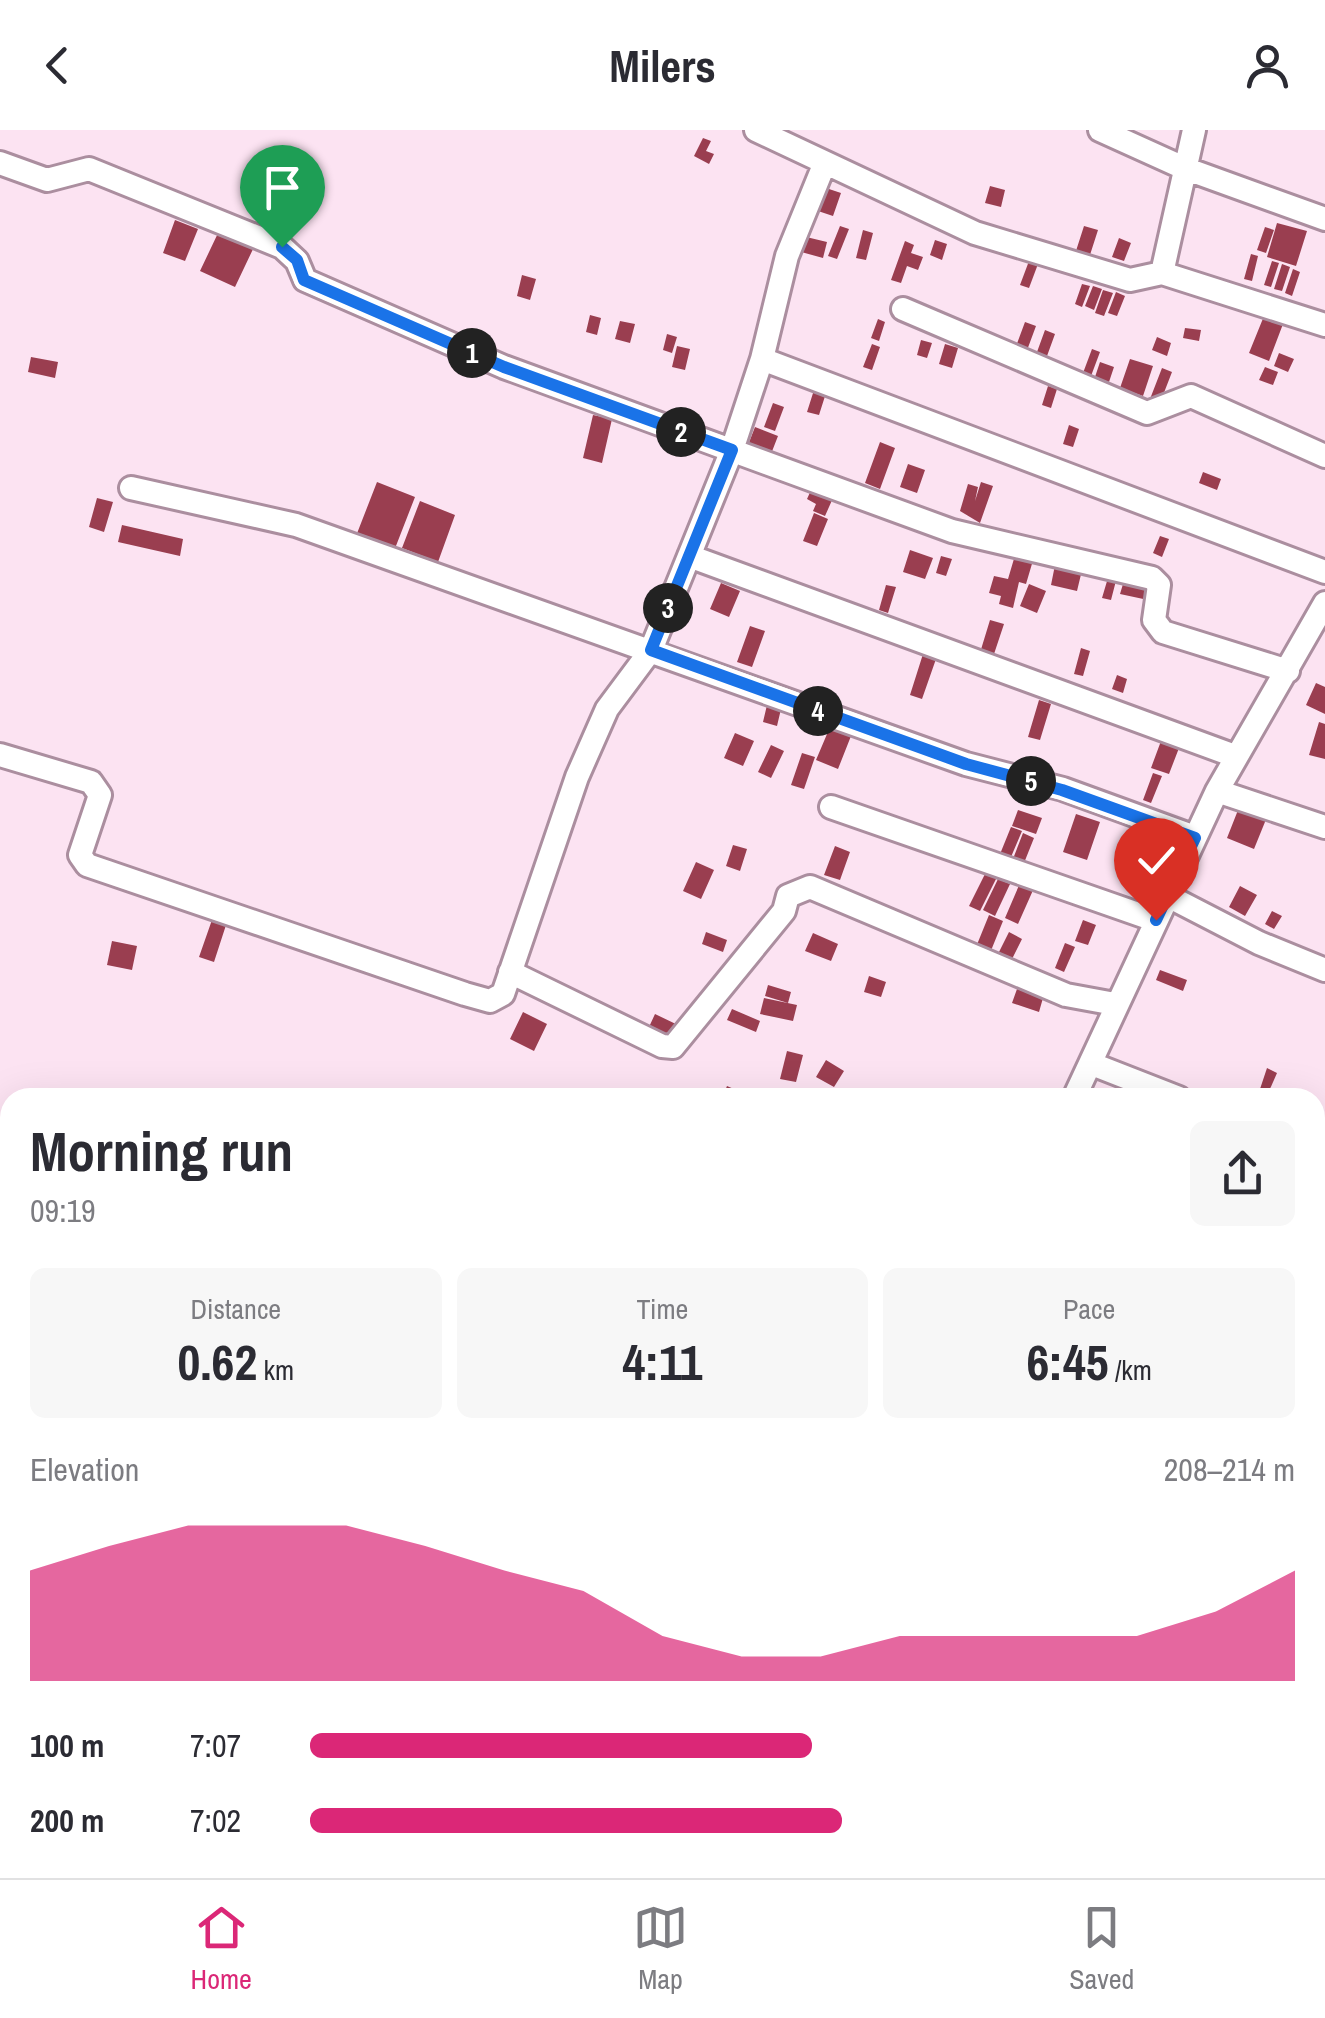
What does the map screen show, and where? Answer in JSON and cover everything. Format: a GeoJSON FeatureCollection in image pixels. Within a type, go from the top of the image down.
{"type":"FeatureCollection","features":[{"type":"Feature","properties":{"kind":"street"},"geometry":{"type":"LineString","coordinates":[[756,130],[975,233],[1130,280],[1162,273],[1325,325]]}},
{"type":"Feature","properties":{"kind":"street"},"geometry":{"type":"LineString","coordinates":[[1100,130],[1184,168],[1325,219]]}},
{"type":"Feature","properties":{"kind":"street"},"geometry":{"type":"LineString","coordinates":[[1162,273],[1194,130]]}},
{"type":"Feature","properties":{"kind":"street"},"geometry":{"type":"LineString","coordinates":[[0,162],[47,180],[89,168],[282,247],[297,260],[304,280],[504,367],[952,531],[1152,578],[1159,585],[1154,620],[1163,632],[1288,671]]}},
{"type":"Feature","properties":{"kind":"street"},"geometry":{"type":"LineString","coordinates":[[0,755],[91,782],[100,795],[80,855],[87,865],[490,1001],[503,994],[592,743],[607,709],[651,650],[732,450],[762,360],[787,256],[824,165]]}},
{"type":"Feature","properties":{"kind":"street"},"geometry":{"type":"LineString","coordinates":[[903,309],[1147,413],[1191,396],[1325,456]]}},
{"type":"Feature","properties":{"kind":"street"},"geometry":{"type":"LineString","coordinates":[[762,360],[1325,572]]}},
{"type":"Feature","properties":{"kind":"street"},"geometry":{"type":"LineString","coordinates":[[131,488],[296,525],[966,764],[1062,790],[1195,838]]}},
{"type":"Feature","properties":{"kind":"street"},"geometry":{"type":"LineString","coordinates":[[689,556],[1235,756]]}},
{"type":"Feature","properties":{"kind":"street"},"geometry":{"type":"LineString","coordinates":[[1079,1088],[1217,791],[1325,603]]}},
{"type":"Feature","properties":{"kind":"street"},"geometry":{"type":"LineString","coordinates":[[1217,791],[1325,827]]}},
{"type":"Feature","properties":{"kind":"street"},"geometry":{"type":"LineString","coordinates":[[831,807],[1156,920]]}},
{"type":"Feature","properties":{"kind":"street"},"geometry":{"type":"LineString","coordinates":[[510,972],[662,1046],[674,1047],[683,1041],[784,910],[788,896],[810,888],[1066,995],[1115,1004]]}},
{"type":"Feature","properties":{"kind":"street"},"geometry":{"type":"LineString","coordinates":[[1166,895],[1259,943],[1325,970]]}},
{"type":"Feature","properties":{"kind":"street"},"geometry":{"type":"LineString","coordinates":[[1092,1064],[1153,1088]]}},
{"type":"Feature","properties":{"kind":"building"},"geometry":{"type":"Polygon","coordinates":[[[703,138],[711,141],[706,151],[714,154],[709,164],[694,156],[703,138]]]}},
{"type":"Feature","properties":{"kind":"building"},"geometry":{"type":"Polygon","coordinates":[[[990,186],[1005,190],[1001,207],[985,203],[990,186]]]}},
{"type":"Feature","properties":{"kind":"building"},"geometry":{"type":"Polygon","coordinates":[[[823,187],[841,193],[833,216],[815,210],[823,187]]]}},
{"type":"Feature","properties":{"kind":"building"},"geometry":{"type":"Polygon","coordinates":[[[175,220],[198,229],[185,261],[163,253],[175,220]]]}},
{"type":"Feature","properties":{"kind":"building"},"geometry":{"type":"Polygon","coordinates":[[[1277,223],[1307,231],[1296,266],[1267,257],[1277,223]]]}},
{"type":"Feature","properties":{"kind":"building"},"geometry":{"type":"Polygon","coordinates":[[[840,226],[849,229],[837,259],[828,256],[840,226]]]}},
{"type":"Feature","properties":{"kind":"building"},"geometry":{"type":"Polygon","coordinates":[[[1084,226],[1098,230],[1089,258],[1075,254],[1084,226]]]}},
{"type":"Feature","properties":{"kind":"building"},"geometry":{"type":"Polygon","coordinates":[[[1265,227],[1274,230],[1266,253],[1257,250],[1265,227]]]}},
{"type":"Feature","properties":{"kind":"building"},"geometry":{"type":"Polygon","coordinates":[[[863,230],[873,233],[866,260],[856,258],[863,230]]]}},
{"type":"Feature","properties":{"kind":"building"},"geometry":{"type":"Polygon","coordinates":[[[219,231],[254,247],[235,287],[200,271],[219,231]]]}},
{"type":"Feature","properties":{"kind":"building"},"geometry":{"type":"Polygon","coordinates":[[[798,235],[827,242],[823,258],[794,250],[798,235]]]}},
{"type":"Feature","properties":{"kind":"building"},"geometry":{"type":"Polygon","coordinates":[[[1119,238],[1131,243],[1124,261],[1112,257],[1119,238]]]}},
{"type":"Feature","properties":{"kind":"building"},"geometry":{"type":"Polygon","coordinates":[[[935,240],[947,244],[942,260],[930,255],[935,240]]]}},
{"type":"Feature","properties":{"kind":"building"},"geometry":{"type":"Polygon","coordinates":[[[905,241],[914,245],[911,253],[923,257],[918,270],[907,266],[901,283],[891,280],[905,241]]]}},
{"type":"Feature","properties":{"kind":"building"},"geometry":{"type":"Polygon","coordinates":[[[1251,254],[1258,256],[1252,281],[1244,279],[1251,254]]]}},
{"type":"Feature","properties":{"kind":"building"},"geometry":{"type":"Polygon","coordinates":[[[1029,261],[1038,264],[1029,288],[1020,285],[1029,261]]]}},
{"type":"Feature","properties":{"kind":"building"},"geometry":{"type":"Polygon","coordinates":[[[1272,261],[1279,263],[1271,287],[1264,285],[1272,261]]]}},
{"type":"Feature","properties":{"kind":"building"},"geometry":{"type":"Polygon","coordinates":[[[1282,264],[1290,267],[1282,291],[1274,289],[1282,264]]]}},
{"type":"Feature","properties":{"kind":"building"},"geometry":{"type":"Polygon","coordinates":[[[1293,269],[1300,272],[1292,296],[1285,293],[1293,269]]]}},
{"type":"Feature","properties":{"kind":"building"},"geometry":{"type":"Polygon","coordinates":[[[522,275],[536,279],[530,300],[517,296],[522,275]]]}},
{"type":"Feature","properties":{"kind":"building"},"geometry":{"type":"Polygon","coordinates":[[[1082,284],[1090,286],[1082,307],[1075,304],[1082,284]]]}},
{"type":"Feature","properties":{"kind":"building"},"geometry":{"type":"Polygon","coordinates":[[[1093,286],[1102,289],[1094,310],[1085,306],[1093,286]]]}},
{"type":"Feature","properties":{"kind":"building"},"geometry":{"type":"Polygon","coordinates":[[[1103,290],[1113,293],[1104,316],[1095,313],[1103,290]]]}},
{"type":"Feature","properties":{"kind":"building"},"geometry":{"type":"Polygon","coordinates":[[[1116,292],[1125,296],[1117,316],[1108,313],[1116,292]]]}},
{"type":"Feature","properties":{"kind":"building"},"geometry":{"type":"Polygon","coordinates":[[[590,315],[601,318],[597,335],[586,332],[590,315]]]}},
{"type":"Feature","properties":{"kind":"building"},"geometry":{"type":"Polygon","coordinates":[[[1264,316],[1283,324],[1269,361],[1249,353],[1264,316]]]}},
{"type":"Feature","properties":{"kind":"building"},"geometry":{"type":"Polygon","coordinates":[[[878,319],[885,322],[879,341],[871,338],[878,319]]]}},
{"type":"Feature","properties":{"kind":"building"},"geometry":{"type":"Polygon","coordinates":[[[620,321],[635,324],[630,343],[615,339],[620,321]]]}},
{"type":"Feature","properties":{"kind":"building"},"geometry":{"type":"Polygon","coordinates":[[[1025,322],[1036,326],[1026,353],[1015,349],[1025,322]]]}},
{"type":"Feature","properties":{"kind":"building"},"geometry":{"type":"Polygon","coordinates":[[[1185,328],[1201,330],[1199,341],[1183,338],[1185,328]]]}},
{"type":"Feature","properties":{"kind":"building"},"geometry":{"type":"Polygon","coordinates":[[[1045,330],[1055,334],[1047,356],[1037,352],[1045,330]]]}},
{"type":"Feature","properties":{"kind":"building"},"geometry":{"type":"Polygon","coordinates":[[[667,334],[677,337],[672,353],[663,350],[667,334]]]}},
{"type":"Feature","properties":{"kind":"building"},"geometry":{"type":"Polygon","coordinates":[[[1157,337],[1171,343],[1167,356],[1152,350],[1157,337]]]}},
{"type":"Feature","properties":{"kind":"building"},"geometry":{"type":"Polygon","coordinates":[[[921,340],[932,343],[927,358],[917,355],[921,340]]]}},
{"type":"Feature","properties":{"kind":"building"},"geometry":{"type":"Polygon","coordinates":[[[872,344],[880,347],[872,370],[863,367],[872,344]]]}},
{"type":"Feature","properties":{"kind":"building"},"geometry":{"type":"Polygon","coordinates":[[[945,344],[958,348],[952,368],[939,364],[945,344]]]}},
{"type":"Feature","properties":{"kind":"building"},"geometry":{"type":"Polygon","coordinates":[[[677,346],[690,349],[685,370],[672,367],[677,346]]]}},
{"type":"Feature","properties":{"kind":"building"},"geometry":{"type":"Polygon","coordinates":[[[1092,349],[1100,352],[1091,376],[1083,373],[1092,349]]]}},
{"type":"Feature","properties":{"kind":"building"},"geometry":{"type":"Polygon","coordinates":[[[1279,353],[1294,359],[1288,372],[1274,366],[1279,353]]]}},
{"type":"Feature","properties":{"kind":"building"},"geometry":{"type":"Polygon","coordinates":[[[31,357],[58,362],[55,378],[28,372],[31,357]]]}},
{"type":"Feature","properties":{"kind":"building"},"geometry":{"type":"Polygon","coordinates":[[[1130,359],[1153,366],[1143,396],[1120,388],[1130,359]]]}},
{"type":"Feature","properties":{"kind":"building"},"geometry":{"type":"Polygon","coordinates":[[[1100,362],[1114,367],[1109,382],[1095,377],[1100,362]]]}},
{"type":"Feature","properties":{"kind":"building"},"geometry":{"type":"Polygon","coordinates":[[[1265,367],[1278,372],[1273,385],[1259,380],[1265,367]]]}},
{"type":"Feature","properties":{"kind":"building"},"geometry":{"type":"Polygon","coordinates":[[[1162,368],[1172,372],[1160,403],[1150,399],[1162,368]]]}},
{"type":"Feature","properties":{"kind":"building"},"geometry":{"type":"Polygon","coordinates":[[[1048,386],[1057,389],[1051,408],[1042,405],[1048,386]]]}},
{"type":"Feature","properties":{"kind":"building"},"geometry":{"type":"Polygon","coordinates":[[[814,390],[826,393],[819,415],[807,412],[814,390]]]}},
{"type":"Feature","properties":{"kind":"building"},"geometry":{"type":"Polygon","coordinates":[[[773,403],[784,407],[775,431],[764,427],[773,403]]]}},
{"type":"Feature","properties":{"kind":"building"},"geometry":{"type":"Polygon","coordinates":[[[593,415],[612,419],[602,463],[583,458],[593,415]]]}},
{"type":"Feature","properties":{"kind":"building"},"geometry":{"type":"Polygon","coordinates":[[[1069,425],[1079,429],[1073,447],[1063,444],[1069,425]]]}},
{"type":"Feature","properties":{"kind":"building"},"geometry":{"type":"Polygon","coordinates":[[[755,427],[778,436],[771,454],[748,445],[755,427]]]}},
{"type":"Feature","properties":{"kind":"building"},"geometry":{"type":"Polygon","coordinates":[[[880,442],[895,448],[880,489],[865,483],[880,442]]]}},
{"type":"Feature","properties":{"kind":"building"},"geometry":{"type":"Polygon","coordinates":[[[908,464],[925,470],[917,493],[900,487],[908,464]]]}},
{"type":"Feature","properties":{"kind":"building"},"geometry":{"type":"Polygon","coordinates":[[[1203,472],[1221,479],[1217,490],[1199,483],[1203,472]]]}},
{"type":"Feature","properties":{"kind":"building"},"geometry":{"type":"Polygon","coordinates":[[[377,482],[415,497],[394,551],[356,536],[377,482]]]}},
{"type":"Feature","properties":{"kind":"building"},"geometry":{"type":"Polygon","coordinates":[[[981,482],[993,486],[980,523],[960,511],[968,484],[978,487],[975,501],[981,482]]]}},
{"type":"Feature","properties":{"kind":"building"},"geometry":{"type":"Polygon","coordinates":[[[812,488],[833,498],[825,516],[813,511],[816,504],[807,499],[812,488]]]}},
{"type":"Feature","properties":{"kind":"building"},"geometry":{"type":"Polygon","coordinates":[[[97,498],[113,502],[104,532],[89,527],[97,498]]]}},
{"type":"Feature","properties":{"kind":"building"},"geometry":{"type":"Polygon","coordinates":[[[420,501],[455,515],[438,562],[402,548],[420,501]]]}},
{"type":"Feature","properties":{"kind":"building"},"geometry":{"type":"Polygon","coordinates":[[[814,513],[828,519],[817,546],[803,541],[814,513]]]}},
{"type":"Feature","properties":{"kind":"building"},"geometry":{"type":"Polygon","coordinates":[[[122,525],[183,539],[180,556],[118,542],[122,525]]]}},
{"type":"Feature","properties":{"kind":"building"},"geometry":{"type":"Polygon","coordinates":[[[1160,536],[1169,539],[1162,557],[1153,553],[1160,536]]]}},
{"type":"Feature","properties":{"kind":"building"},"geometry":{"type":"Polygon","coordinates":[[[910,550],[933,558],[925,579],[903,572],[910,550]]]}},
{"type":"Feature","properties":{"kind":"building"},"geometry":{"type":"Polygon","coordinates":[[[1016,552],[1034,557],[1026,584],[1019,582],[1013,608],[999,604],[1001,596],[989,593],[994,576],[1008,579],[1016,552]]]}},
{"type":"Feature","properties":{"kind":"building"},"geometry":{"type":"Polygon","coordinates":[[[941,556],[952,559],[946,576],[936,573],[941,556]]]}},
{"type":"Feature","properties":{"kind":"building"},"geometry":{"type":"Polygon","coordinates":[[[1056,560],[1083,566],[1077,591],[1051,585],[1056,560]]]}},
{"type":"Feature","properties":{"kind":"building"},"geometry":{"type":"Polygon","coordinates":[[[1110,571],[1118,573],[1111,600],[1102,598],[1110,571]]]}},
{"type":"Feature","properties":{"kind":"building"},"geometry":{"type":"Polygon","coordinates":[[[721,583],[740,591],[729,617],[710,609],[721,583]]]}},
{"type":"Feature","properties":{"kind":"building"},"geometry":{"type":"Polygon","coordinates":[[[1029,584],[1046,591],[1037,613],[1020,606],[1029,584]]]}},
{"type":"Feature","properties":{"kind":"building"},"geometry":{"type":"Polygon","coordinates":[[[1123,584],[1150,590],[1148,600],[1120,594],[1123,584]]]}},
{"type":"Feature","properties":{"kind":"building"},"geometry":{"type":"Polygon","coordinates":[[[886,585],[896,587],[888,613],[879,610],[886,585]]]}},
{"type":"Feature","properties":{"kind":"building"},"geometry":{"type":"Polygon","coordinates":[[[990,620],[1004,624],[992,660],[979,656],[990,620]]]}},
{"type":"Feature","properties":{"kind":"building"},"geometry":{"type":"Polygon","coordinates":[[[750,626],[765,631],[752,667],[737,662],[750,626]]]}},
{"type":"Feature","properties":{"kind":"building"},"geometry":{"type":"Polygon","coordinates":[[[1081,648],[1090,651],[1083,676],[1074,674],[1081,648]]]}},
{"type":"Feature","properties":{"kind":"building"},"geometry":{"type":"Polygon","coordinates":[[[923,654],[936,659],[922,699],[910,695],[923,654]]]}},
{"type":"Feature","properties":{"kind":"building"},"geometry":{"type":"Polygon","coordinates":[[[1117,675],[1127,679],[1123,693],[1112,689],[1117,675]]]}},
{"type":"Feature","properties":{"kind":"building"},"geometry":{"type":"Polygon","coordinates":[[[1316,683],[1325,687],[1325,714],[1306,705],[1316,683]]]}},
{"type":"Feature","properties":{"kind":"building"},"geometry":{"type":"Polygon","coordinates":[[[1039,700],[1051,704],[1040,740],[1028,737],[1039,700]]]}},
{"type":"Feature","properties":{"kind":"building"},"geometry":{"type":"Polygon","coordinates":[[[767,705],[781,709],[777,726],[763,722],[767,705]]]}},
{"type":"Feature","properties":{"kind":"building"},"geometry":{"type":"Polygon","coordinates":[[[1319,722],[1325,724],[1325,759],[1309,755],[1319,722]]]}},
{"type":"Feature","properties":{"kind":"building"},"geometry":{"type":"Polygon","coordinates":[[[830,727],[851,736],[838,769],[816,760],[830,727]]]}},
{"type":"Feature","properties":{"kind":"building"},"geometry":{"type":"Polygon","coordinates":[[[735,733],[754,741],[743,766],[724,758],[735,733]]]}},
{"type":"Feature","properties":{"kind":"building"},"geometry":{"type":"Polygon","coordinates":[[[1161,741],[1179,748],[1169,774],[1151,768],[1161,741]]]}},
{"type":"Feature","properties":{"kind":"building"},"geometry":{"type":"Polygon","coordinates":[[[771,745],[784,751],[771,778],[758,772],[771,745]]]}},
{"type":"Feature","properties":{"kind":"building"},"geometry":{"type":"Polygon","coordinates":[[[802,753],[815,757],[804,789],[791,785],[802,753]]]}},
{"type":"Feature","properties":{"kind":"building"},"geometry":{"type":"Polygon","coordinates":[[[1153,773],[1162,776],[1151,803],[1143,800],[1153,773]]]}},
{"type":"Feature","properties":{"kind":"building"},"geometry":{"type":"Polygon","coordinates":[[[1240,805],[1267,817],[1254,849],[1227,838],[1240,805]]]}},
{"type":"Feature","properties":{"kind":"building"},"geometry":{"type":"Polygon","coordinates":[[[1018,810],[1042,818],[1036,834],[1012,826],[1018,810]]]}},
{"type":"Feature","properties":{"kind":"building"},"geometry":{"type":"Polygon","coordinates":[[[1076,814],[1100,822],[1087,860],[1063,852],[1076,814]]]}},
{"type":"Feature","properties":{"kind":"building"},"geometry":{"type":"Polygon","coordinates":[[[1011,827],[1022,831],[1008,864],[998,859],[1011,827]]]}},
{"type":"Feature","properties":{"kind":"building"},"geometry":{"type":"Polygon","coordinates":[[[1023,833],[1034,838],[1022,868],[1011,864],[1023,833]]]}},
{"type":"Feature","properties":{"kind":"building"},"geometry":{"type":"Polygon","coordinates":[[[1129,834],[1138,837],[1129,864],[1120,861],[1129,834]]]}},
{"type":"Feature","properties":{"kind":"building"},"geometry":{"type":"Polygon","coordinates":[[[733,845],[747,849],[740,871],[726,866],[733,845]]]}},
{"type":"Feature","properties":{"kind":"building"},"geometry":{"type":"Polygon","coordinates":[[[835,846],[850,852],[840,880],[824,875],[835,846]]]}},
{"type":"Feature","properties":{"kind":"building"},"geometry":{"type":"Polygon","coordinates":[[[696,862],[714,870],[701,899],[683,891],[696,862]]]}},
{"type":"Feature","properties":{"kind":"building"},"geometry":{"type":"Polygon","coordinates":[[[987,870],[998,875],[980,911],[969,906],[987,870]]]}},
{"type":"Feature","properties":{"kind":"building"},"geometry":{"type":"Polygon","coordinates":[[[998,879],[1010,884],[995,916],[983,910],[998,879]]]}},
{"type":"Feature","properties":{"kind":"building"},"geometry":{"type":"Polygon","coordinates":[[[1020,883],[1034,888],[1018,924],[1005,918],[1020,883]]]}},
{"type":"Feature","properties":{"kind":"building"},"geometry":{"type":"Polygon","coordinates":[[[1240,886],[1257,895],[1245,916],[1229,907],[1240,886]]]}},
{"type":"Feature","properties":{"kind":"building"},"geometry":{"type":"Polygon","coordinates":[[[1272,911],[1282,916],[1274,929],[1265,924],[1272,911]]]}},
{"type":"Feature","properties":{"kind":"building"},"geometry":{"type":"Polygon","coordinates":[[[989,915],[1003,921],[990,953],[976,947],[989,915]]]}},
{"type":"Feature","properties":{"kind":"building"},"geometry":{"type":"Polygon","coordinates":[[[213,917],[227,922],[214,962],[199,957],[213,917]]]}},
{"type":"Feature","properties":{"kind":"building"},"geometry":{"type":"Polygon","coordinates":[[[1083,920],[1096,925],[1088,945],[1075,941],[1083,920]]]}},
{"type":"Feature","properties":{"kind":"building"},"geometry":{"type":"Polygon","coordinates":[[[706,932],[727,940],[723,952],[702,944],[706,932]]]}},
{"type":"Feature","properties":{"kind":"building"},"geometry":{"type":"Polygon","coordinates":[[[1009,932],[1022,939],[1012,959],[999,952],[1009,932]]]}},
{"type":"Feature","properties":{"kind":"building"},"geometry":{"type":"Polygon","coordinates":[[[813,933],[838,944],[831,961],[805,951],[813,933]]]}},
{"type":"Feature","properties":{"kind":"building"},"geometry":{"type":"Polygon","coordinates":[[[112,941],[137,946],[132,970],[107,965],[112,941]]]}},
{"type":"Feature","properties":{"kind":"building"},"geometry":{"type":"Polygon","coordinates":[[[1065,943],[1075,947],[1064,972],[1055,968],[1065,943]]]}},
{"type":"Feature","properties":{"kind":"building"},"geometry":{"type":"Polygon","coordinates":[[[1160,970],[1187,980],[1183,991],[1156,980],[1160,970]]]}},
{"type":"Feature","properties":{"kind":"building"},"geometry":{"type":"Polygon","coordinates":[[[869,976],[886,982],[881,997],[864,992],[869,976]]]}},
{"type":"Feature","properties":{"kind":"building"},"geometry":{"type":"Polygon","coordinates":[[[768,985],[791,992],[788,1003],[765,996],[768,985]]]}},
{"type":"Feature","properties":{"kind":"building"},"geometry":{"type":"Polygon","coordinates":[[[1017,989],[1043,998],[1039,1012],[1012,1003],[1017,989]]]}},
{"type":"Feature","properties":{"kind":"building"},"geometry":{"type":"Polygon","coordinates":[[[764,998],[797,1005],[793,1021],[760,1014],[764,998]]]}},
{"type":"Feature","properties":{"kind":"building"},"geometry":{"type":"Polygon","coordinates":[[[732,1009],[760,1021],[756,1032],[727,1020],[732,1009]]]}},
{"type":"Feature","properties":{"kind":"building"},"geometry":{"type":"Polygon","coordinates":[[[523,1012],[547,1024],[534,1051],[510,1039],[523,1012]]]}},
{"type":"Feature","properties":{"kind":"building"},"geometry":{"type":"Polygon","coordinates":[[[655,1014],[680,1026],[674,1038],[649,1027],[655,1014]]]}},
{"type":"Feature","properties":{"kind":"building"},"geometry":{"type":"Polygon","coordinates":[[[787,1051],[803,1055],[796,1082],[780,1079],[787,1051]]]}},
{"type":"Feature","properties":{"kind":"building"},"geometry":{"type":"Polygon","coordinates":[[[826,1060],[844,1071],[834,1087],[816,1077],[826,1060]]]}},
{"type":"Feature","properties":{"kind":"building"},"geometry":{"type":"Polygon","coordinates":[[[1267,1068],[1277,1073],[1270,1088],[1260,1088],[1267,1068]]]}},
{"type":"Feature","properties":{"kind":"route"},"geometry":{"type":"LineString","coordinates":[[282,247],[297,260],[304,280],[504,367],[732,450],[651,650],[966,764],[1062,790],[1195,838],[1156,920]]}}]}
